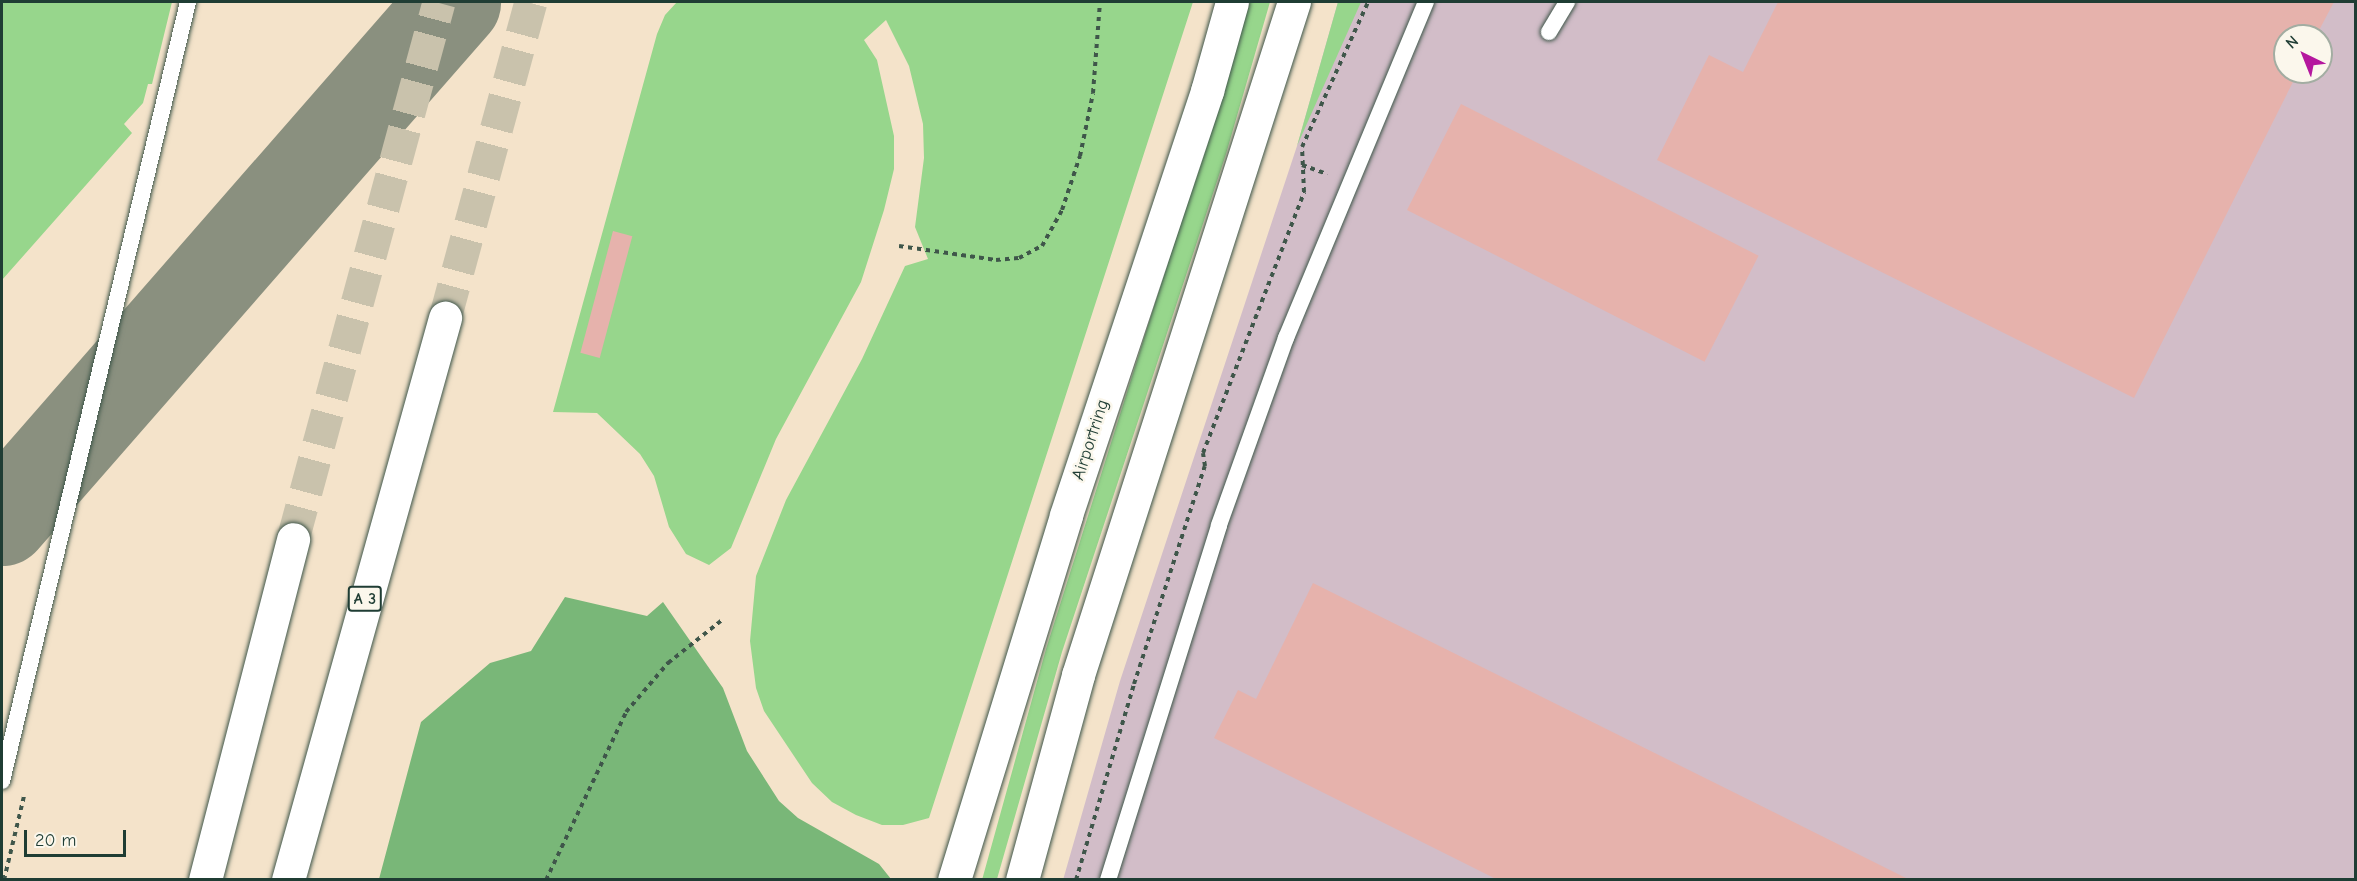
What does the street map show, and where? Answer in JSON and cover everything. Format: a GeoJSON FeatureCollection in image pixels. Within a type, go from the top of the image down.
{"type":"FeatureCollection","features":[{"type":"Feature","properties":{"kind":"main road","name":"Airportring"},"geometry":{"type":"LineString","coordinates":[[954,879],[1062,526],[1207,91],[1232,2]]}},
{"type":"Feature","properties":{"kind":"main road"},"geometry":{"type":"LineString","coordinates":[[1022,879],[1078,675],[1294,2]]}},
{"type":"Feature","properties":{"kind":"main road","name":"A 3"},"geometry":{"type":"LineString","coordinates":[[288,879],[445,318]]}},
{"type":"Feature","properties":{"kind":"main road"},"geometry":{"type":"LineString","coordinates":[[205,879],[293,539]]}},
{"type":"Feature","properties":{"kind":"lane"},"geometry":{"type":"LineString","coordinates":[[2,781],[188,2]]}},
{"type":"Feature","properties":{"kind":"lane"},"geometry":{"type":"LineString","coordinates":[[1108,879],[1219,525],[1286,338],[1426,2]]}},
{"type":"Feature","properties":{"kind":"lane"},"geometry":{"type":"LineString","coordinates":[[1549,32],[1568,2]]}},
{"type":"Feature","properties":{"kind":"path"},"geometry":{"type":"LineString","coordinates":[[899,246],[996,260],[1019,258],[1042,246],[1062,210],[1080,156],[1093,93],[1100,2]]}},
{"type":"Feature","properties":{"kind":"path"},"geometry":{"type":"LineString","coordinates":[[1076,879],[1134,684],[1205,466],[1203,453],[1304,192],[1302,147],[1368,2]]}},
{"type":"Feature","properties":{"kind":"path"},"geometry":{"type":"LineString","coordinates":[[546,879],[626,712],[668,663],[722,620]]}},
{"type":"Feature","properties":{"kind":"shaded area"},"geometry":{"type":"Polygon","coordinates":[[[1338,2],[2355,2],[2355,879],[1063,880],[1120,681],[1297,146],[1338,2]]]}},
{"type":"Feature","properties":{"kind":"green space"},"geometry":{"type":"Polygon","coordinates":[[[2,2],[172,2],[152,84],[148,84],[143,103],[124,124],[132,133],[2,280],[2,2]]]}},
{"type":"Feature","properties":{"kind":"green space"},"geometry":{"type":"Polygon","coordinates":[[[677,2],[1193,2],[929,818],[903,825],[882,825],[832,802],[812,783],[764,711],[756,688],[750,641],[756,576],[786,500],[862,359],[905,266],[928,259],[915,227],[924,158],[923,124],[909,66],[886,20],[864,40],[877,60],[894,136],[894,169],[884,210],[861,282],[776,439],[731,548],[709,565],[686,554],[669,527],[654,476],[640,454],[597,413],[553,412],[657,34],[665,15],[677,2]]]}},
{"type":"Feature","properties":{"kind":"green space"},"geometry":{"type":"Polygon","coordinates":[[[1250,2],[1270,2],[1226,154],[1062,652],[997,879],[982,880],[1046,649],[1250,2]]]}},
{"type":"Feature","properties":{"kind":"green space"},"geometry":{"type":"Polygon","coordinates":[[[1338,2],[1361,2],[1297,146],[1338,2]]]}},
{"type":"Feature","properties":{"kind":"green space"},"geometry":{"type":"Polygon","coordinates":[[[565,597],[647,616],[663,602],[723,688],[747,751],[779,801],[798,818],[879,864],[891,879],[379,879],[421,722],[490,663],[531,651],[565,597]]]}},
{"type":"Feature","properties":{"kind":"building"},"geometry":{"type":"Polygon","coordinates":[[[1778,2],[2334,2],[2322,24],[2273,24],[2273,84],[2292,84],[2134,398],[1657,160],[1709,55],[1743,72],[1778,2]]]}},
{"type":"Feature","properties":{"kind":"building"},"geometry":{"type":"Polygon","coordinates":[[[1461,104],[1759,256],[1705,362],[1407,210],[1461,104]]]}},
{"type":"Feature","properties":{"kind":"building"},"geometry":{"type":"Polygon","coordinates":[[[613,231],[632,236],[600,358],[580,353],[613,231]]]}},
{"type":"Feature","properties":{"kind":"building"},"geometry":{"type":"Polygon","coordinates":[[[1313,583],[1910,880],[1498,880],[1214,738],[1238,690],[1256,699],[1313,583]]]}},
{"type":"Feature","properties":{"kind":"taxiway"},"geometry":{"type":"LineString","coordinates":[[2,519],[454,2]]}},
{"type":"Feature","properties":{"kind":"tunnel"},"geometry":{"type":"LineString","coordinates":[[293,539],[439,2]]}},
{"type":"Feature","properties":{"kind":"tunnel"},"geometry":{"type":"LineString","coordinates":[[445,318],[531,2]]}}]}
